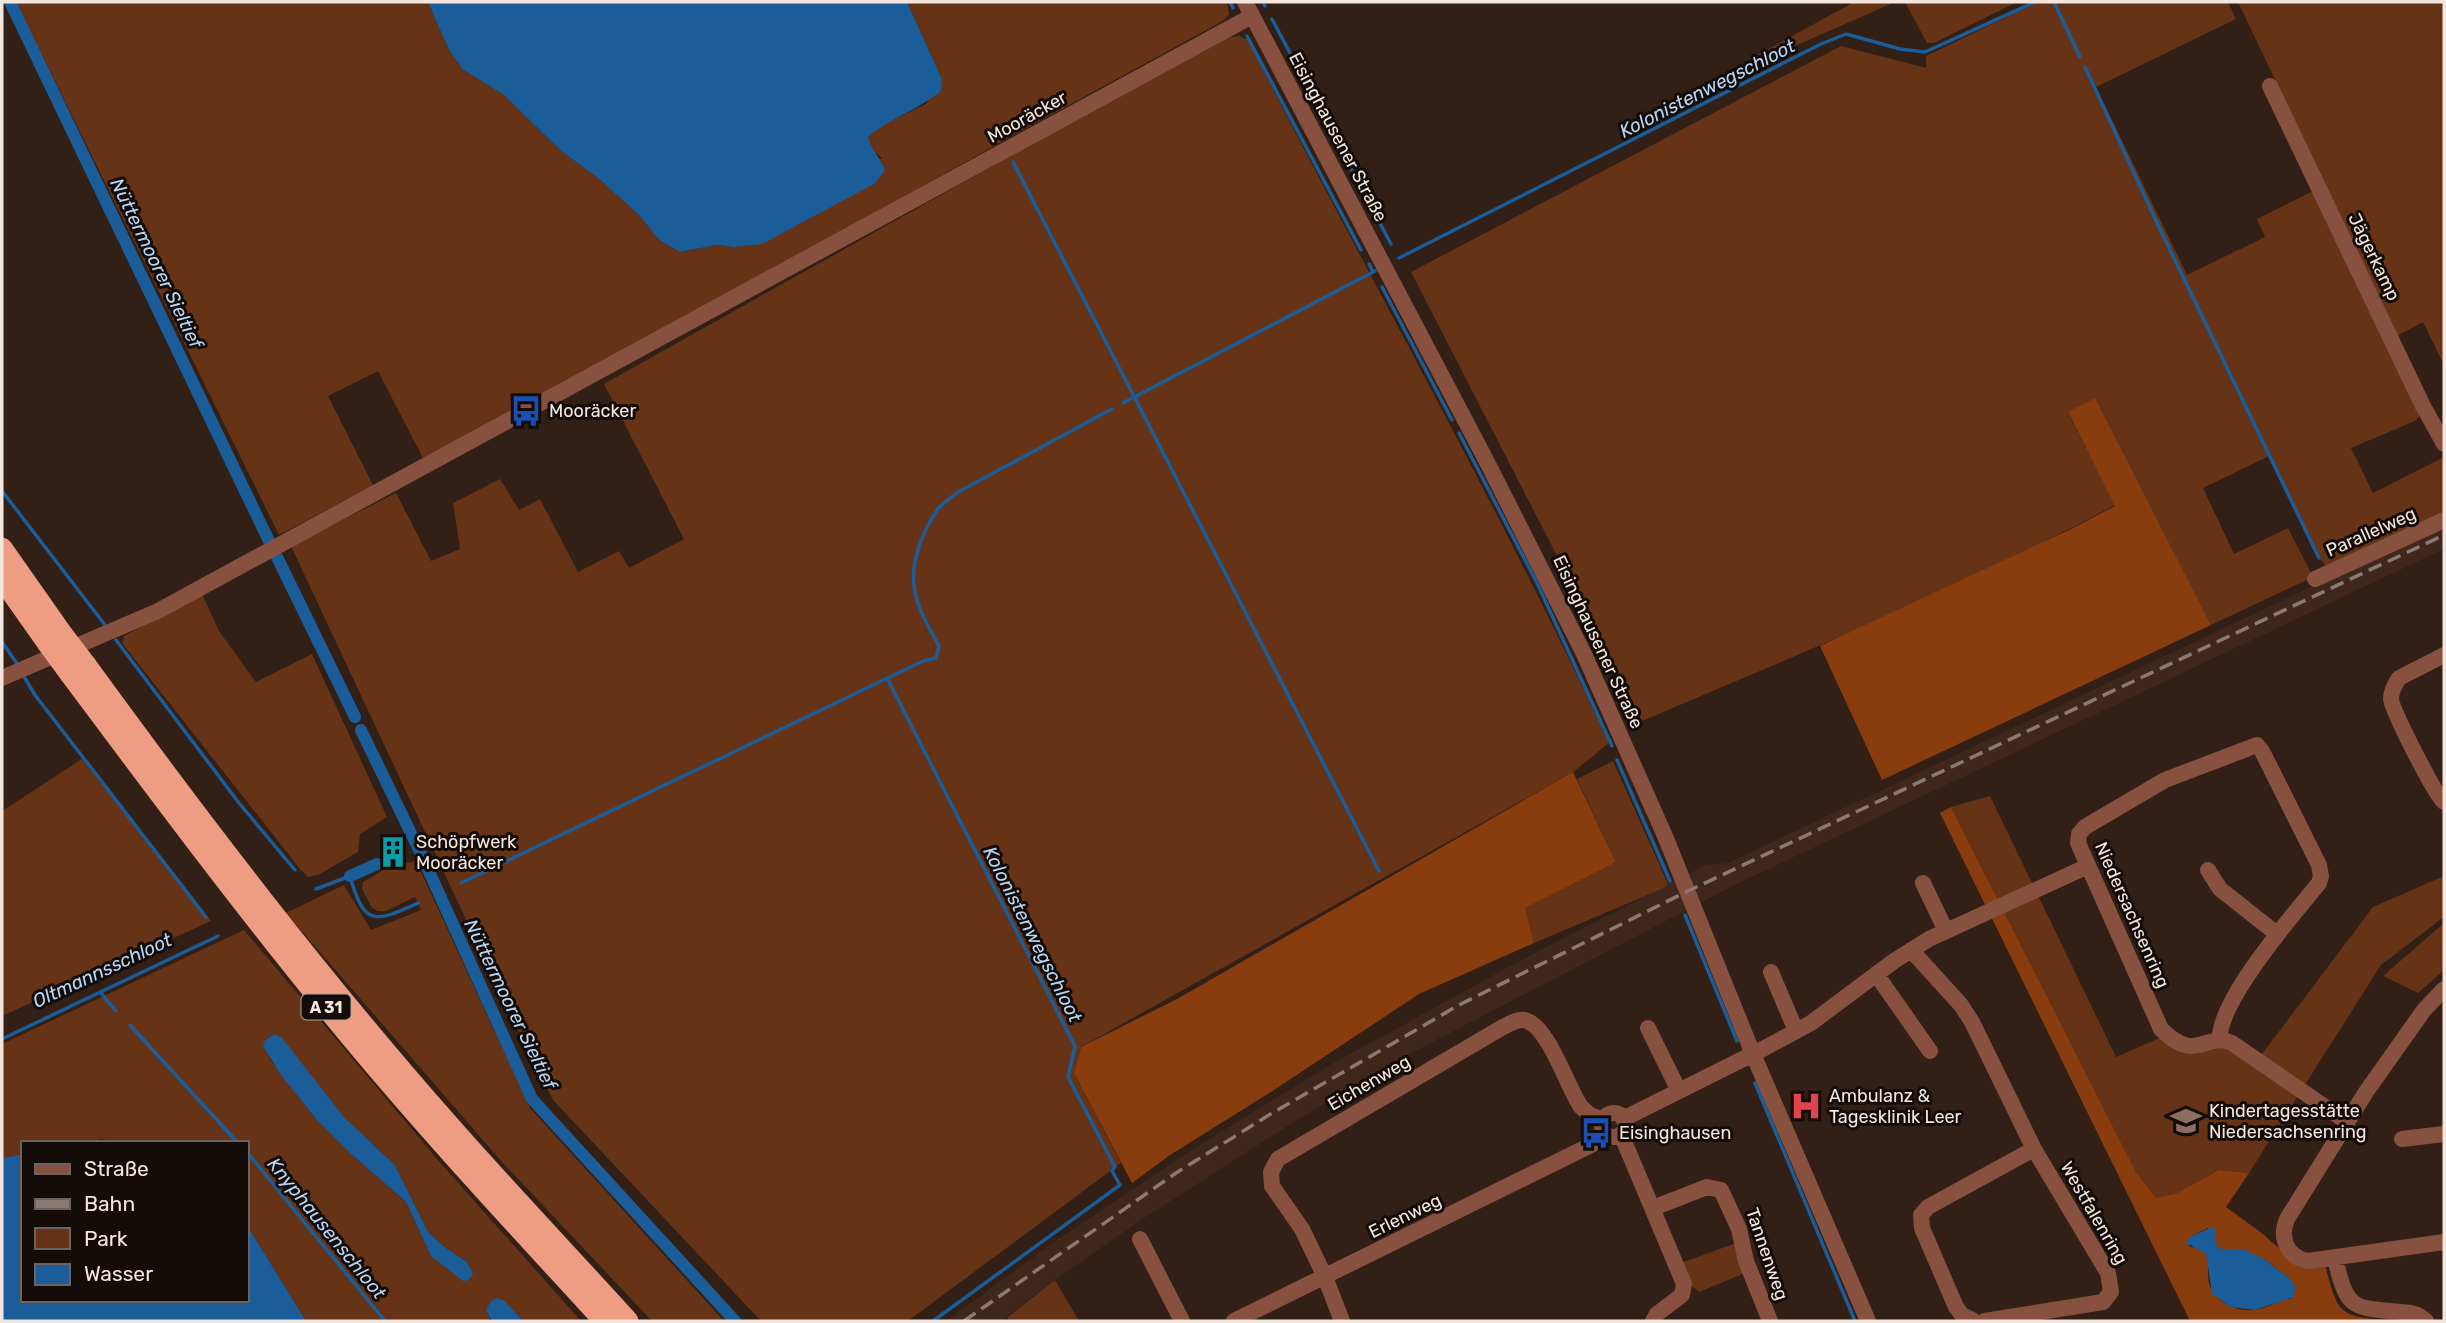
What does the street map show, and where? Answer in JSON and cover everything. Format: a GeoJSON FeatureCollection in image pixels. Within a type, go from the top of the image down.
{"type":"FeatureCollection","features":[{"type":"Feature","properties":{"kind":"highway","name":"A 31"},"geometry":{"type":"LineString","coordinates":[[2,548],[56,640]]}},
{"type":"Feature","properties":{"kind":"highway","name":"A 31"},"geometry":{"type":"LineString","coordinates":[[2,579],[56,640],[234,865],[450,1126],[628,1321]]}},
{"type":"Feature","properties":{"kind":"highway","name":"A 31"},"geometry":{"type":"LineString","coordinates":[[78,669],[220,875],[350,1036],[437,1138],[604,1321]]}},
{"type":"Feature","properties":{"kind":"street","name":"Mooräcker"},"geometry":{"type":"LineString","coordinates":[[2,678],[158,611],[1248,9]]}},
{"type":"Feature","properties":{"kind":"street","name":"Eisinghausener Straße"},"geometry":{"type":"LineString","coordinates":[[1248,9],[1486,460],[1584,654],[1675,860],[1753,1054],[1868,1321]]}},
{"type":"Feature","properties":{"kind":"street","name":"Jägerkamp"},"geometry":{"type":"LineString","coordinates":[[2270,86],[2444,444]]}},
{"type":"Feature","properties":{"kind":"street","name":"Parallelweg"},"geometry":{"type":"LineString","coordinates":[[2315,579],[2444,520]]}},
{"type":"Feature","properties":{"kind":"street"},"geometry":{"type":"LineString","coordinates":[[2444,655],[2399,678],[2394,684],[2391,700],[2432,786],[2444,802]]}},
{"type":"Feature","properties":{"kind":"street","name":"Niedersachsenring"},"geometry":{"type":"LineString","coordinates":[[2257,745],[2320,871],[2319,883],[2277,934],[2240,988],[2222,1022],[2220,1040],[2200,1047],[2190,1047],[2175,1041],[2161,1029],[2088,866],[2078,838],[2081,830],[2098,817],[2165,780],[2257,745]]}},
{"type":"Feature","properties":{"kind":"street"},"geometry":{"type":"LineString","coordinates":[[1653,1321],[1657,1314],[1682,1295],[1684,1284],[1622,1126],[1679,1091],[1796,1031],[1837,1005],[1911,950],[1946,931],[2088,866]]}},
{"type":"Feature","properties":{"kind":"street"},"geometry":{"type":"LineString","coordinates":[[2208,870],[2220,889],[2277,934]]}},
{"type":"Feature","properties":{"kind":"street"},"geometry":{"type":"LineString","coordinates":[[1923,883],[1946,931]]}},
{"type":"Feature","properties":{"kind":"street","name":"Westfalenring"},"geometry":{"type":"LineString","coordinates":[[1911,950],[1967,1014],[2034,1149],[2108,1273],[2111,1292],[2107,1299],[2097,1304],[1986,1321]]}},
{"type":"Feature","properties":{"kind":"street"},"geometry":{"type":"LineString","coordinates":[[1771,972],[1796,1031]]}},
{"type":"Feature","properties":{"kind":"street"},"geometry":{"type":"LineString","coordinates":[[1876,974],[1930,1051]]}},
{"type":"Feature","properties":{"kind":"street"},"geometry":{"type":"LineString","coordinates":[[2444,989],[2424,1010],[2347,1122],[2287,1219],[2283,1232],[2285,1244],[2297,1257],[2308,1261],[2444,1241]]}},
{"type":"Feature","properties":{"kind":"street","name":"Eichenweg"},"geometry":{"type":"LineString","coordinates":[[1342,1321],[1325,1276],[1302,1229],[1274,1190],[1271,1178],[1275,1163],[1283,1155],[1503,1027],[1522,1020],[1539,1028],[1581,1107],[1590,1115],[1603,1120],[1613,1114],[1622,1126]]}},
{"type":"Feature","properties":{"kind":"street"},"geometry":{"type":"LineString","coordinates":[[1648,1028],[1679,1091]]}},
{"type":"Feature","properties":{"kind":"street"},"geometry":{"type":"LineString","coordinates":[[2220,1040],[2232,1043],[2347,1122]]}},
{"type":"Feature","properties":{"kind":"street"},"geometry":{"type":"LineString","coordinates":[[2402,1139],[2444,1134]]}},
{"type":"Feature","properties":{"kind":"street","name":"Erlenweg"},"geometry":{"type":"LineString","coordinates":[[1234,1321],[1593,1144]]}},
{"type":"Feature","properties":{"kind":"street"},"geometry":{"type":"LineString","coordinates":[[1974,1321],[1962,1315],[1956,1307],[1922,1228],[1921,1215],[1928,1207],[2034,1149]]}},
{"type":"Feature","properties":{"kind":"street","name":"Tannenweg"},"geometry":{"type":"LineString","coordinates":[[1653,1208],[1707,1187],[1721,1191],[1739,1229],[1746,1261],[1770,1321]]}},
{"type":"Feature","properties":{"kind":"street"},"geometry":{"type":"LineString","coordinates":[[1140,1239],[1182,1321]]}},
{"type":"Feature","properties":{"kind":"street"},"geometry":{"type":"LineString","coordinates":[[2335,1258],[2345,1292],[2358,1307],[2412,1312],[2426,1321]]}},
{"type":"Feature","properties":{"kind":"shaded area"},"geometry":{"type":"Polygon","coordinates":[[[2095,398],[2211,625],[1882,780],[1820,646],[2115,506],[2068,412],[2095,398]]]}},
{"type":"Feature","properties":{"kind":"shaded area"},"geometry":{"type":"Polygon","coordinates":[[[2444,524],[2444,549],[1737,884],[1400,1059],[1294,1122],[1144,1218],[1001,1321],[946,1321],[1061,1237],[1193,1149],[1330,1065],[1516,963],[1706,865],[1728,863],[2444,524]]]}},
{"type":"Feature","properties":{"kind":"shaded area"},"geometry":{"type":"Polygon","coordinates":[[[1573,772],[1616,862],[1525,908],[1534,943],[1419,994],[1170,1155],[1132,1183],[1074,1073],[1081,1047],[1177,999],[1573,772]]]}},
{"type":"Feature","properties":{"kind":"shaded area"},"geometry":{"type":"Polygon","coordinates":[[[1951,807],[2136,1172],[2156,1198],[2177,1193],[2219,1170],[2249,1173],[2226,1207],[2263,1234],[2294,1262],[2325,1265],[2335,1298],[2346,1312],[2363,1318],[2409,1321],[2190,1321],[1940,813],[1951,807]],[[2208,1228],[2192,1236],[2189,1246],[2203,1250],[2206,1254],[2210,1286],[2220,1299],[2234,1307],[2250,1310],[2291,1299],[2291,1280],[2266,1260],[2222,1250],[2215,1243],[2215,1235],[2208,1228]]]}},
{"type":"Feature","properties":{"kind":"green space"},"geometry":{"type":"Polygon","coordinates":[[[16,2],[428,2],[448,48],[462,69],[504,95],[561,151],[598,178],[638,214],[659,240],[680,252],[717,245],[733,247],[882,158],[870,148],[867,137],[882,125],[926,104],[942,79],[907,2],[1227,2],[1229,14],[1223,21],[596,369],[423,458],[378,371],[328,396],[373,485],[279,535],[16,2]]]}},
{"type":"Feature","properties":{"kind":"green space"},"geometry":{"type":"Polygon","coordinates":[[[1854,2],[1895,2],[1754,64],[1752,58],[1854,2]]]}},
{"type":"Feature","properties":{"kind":"green space"},"geometry":{"type":"Polygon","coordinates":[[[1905,2],[2017,2],[1934,43],[1927,43],[1905,2]]]}},
{"type":"Feature","properties":{"kind":"green space"},"geometry":{"type":"Polygon","coordinates":[[[2038,2],[2228,2],[2236,19],[2096,87],[2187,275],[2265,237],[2257,219],[2313,191],[2421,415],[2415,421],[2351,448],[2373,493],[2442,458],[2444,514],[2333,565],[2326,565],[2319,558],[2269,456],[2203,488],[2234,554],[2288,528],[2311,573],[2309,579],[2211,625],[2095,399],[2068,413],[2115,505],[1940,592],[1642,721],[1411,272],[1841,46],[1926,68],[1926,56],[2038,2]]]}},
{"type":"Feature","properties":{"kind":"green space"},"geometry":{"type":"Polygon","coordinates":[[[2238,2],[2444,2],[2444,365],[2423,322],[2397,336],[2238,2]]]}},
{"type":"Feature","properties":{"kind":"green space"},"geometry":{"type":"Polygon","coordinates":[[[1239,36],[1248,40],[1522,565],[1609,743],[1573,772],[1081,1047],[1074,1073],[1121,1163],[908,1321],[761,1321],[553,1100],[291,546],[396,493],[431,561],[460,549],[453,503],[500,479],[519,510],[540,499],[578,572],[619,551],[629,568],[684,539],[604,384],[1039,140],[1230,37],[1239,36]]]}},
{"type":"Feature","properties":{"kind":"green space"},"geometry":{"type":"Polygon","coordinates":[[[202,594],[219,631],[256,682],[312,654],[387,817],[360,834],[358,852],[318,875],[308,877],[300,869],[122,643],[124,636],[202,594]]]}},
{"type":"Feature","properties":{"kind":"green space"},"geometry":{"type":"Polygon","coordinates":[[[82,759],[211,921],[2,1016],[2,811],[82,759]]]}},
{"type":"Feature","properties":{"kind":"green space"},"geometry":{"type":"Polygon","coordinates":[[[1613,761],[1668,884],[1534,943],[1524,908],[1616,862],[1577,779],[1613,761]]]}},
{"type":"Feature","properties":{"kind":"green space"},"geometry":{"type":"Polygon","coordinates":[[[1990,796],[2116,1057],[2160,1038],[2189,1052],[2203,1051],[2233,1039],[2262,1054],[2373,907],[2444,876],[2444,917],[2381,965],[2249,1173],[2219,1170],[2177,1193],[2156,1198],[2136,1172],[1951,807],[1990,796]]]}},
{"type":"Feature","properties":{"kind":"green space"},"geometry":{"type":"Polygon","coordinates":[[[416,861],[530,1108],[724,1321],[652,1321],[502,1162],[286,913],[344,885],[371,930],[421,910],[415,897],[386,911],[378,911],[372,908],[362,889],[363,882],[387,868],[392,869],[416,861]]]}},
{"type":"Feature","properties":{"kind":"green space"},"geometry":{"type":"Polygon","coordinates":[[[2444,923],[2444,970],[2418,993],[2383,976],[2444,923]]]}},
{"type":"Feature","properties":{"kind":"green space"},"geometry":{"type":"Polygon","coordinates":[[[244,930],[437,1159],[581,1321],[523,1321],[505,1301],[489,1319],[492,1321],[306,1321],[248,1227],[248,1141],[21,1141],[21,1154],[2,1158],[2,1044],[244,930]],[[275,1034],[265,1040],[270,1059],[317,1120],[406,1202],[431,1256],[467,1262],[428,1232],[395,1165],[344,1117],[275,1034]]]}},
{"type":"Feature","properties":{"kind":"green space"},"geometry":{"type":"Polygon","coordinates":[[[1736,1243],[1745,1273],[1699,1292],[1689,1284],[1681,1263],[1736,1243]]]}},
{"type":"Feature","properties":{"kind":"green space"},"geometry":{"type":"Polygon","coordinates":[[[1055,1280],[1079,1321],[1007,1321],[1008,1317],[1055,1280]]]}},
{"type":"Feature","properties":{"kind":"water"},"geometry":{"type":"Polygon","coordinates":[[[428,2],[907,2],[942,79],[941,91],[868,137],[885,171],[874,184],[762,244],[733,247],[717,245],[680,252],[659,240],[638,214],[598,178],[561,151],[504,95],[462,69],[448,48],[428,2]]]}},
{"type":"Feature","properties":{"kind":"water"},"geometry":{"type":"Polygon","coordinates":[[[275,1034],[282,1038],[344,1117],[395,1165],[428,1232],[467,1262],[473,1274],[469,1280],[463,1281],[431,1256],[406,1202],[317,1120],[281,1075],[263,1046],[265,1040],[275,1034]]]}},
{"type":"Feature","properties":{"kind":"water"},"geometry":{"type":"Polygon","coordinates":[[[21,1154],[21,1302],[248,1302],[248,1227],[306,1321],[2,1321],[2,1158],[21,1154]]]}},
{"type":"Feature","properties":{"kind":"water"},"geometry":{"type":"Polygon","coordinates":[[[2212,1227],[2216,1230],[2215,1243],[2222,1250],[2243,1249],[2266,1260],[2291,1280],[2295,1287],[2294,1297],[2255,1310],[2230,1307],[2212,1293],[2206,1254],[2185,1242],[2212,1227]]]}},
{"type":"Feature","properties":{"kind":"water"},"geometry":{"type":"Polygon","coordinates":[[[497,1298],[505,1301],[523,1321],[492,1321],[486,1310],[491,1301],[497,1298]]]}},
{"type":"Feature","properties":{"kind":"waterway","name":"Nüttermoorer Sieltief"},"geometry":{"type":"LineString","coordinates":[[10,2],[269,541]]}},
{"type":"Feature","properties":{"kind":"waterway"},"geometry":{"type":"LineString","coordinates":[[1230,2],[1233,8]]}},
{"type":"Feature","properties":{"kind":"waterway"},"geometry":{"type":"LineString","coordinates":[[1263,2],[1265,6]]}},
{"type":"Feature","properties":{"kind":"waterway","name":"Kolonistenwegschloot"},"geometry":{"type":"LineString","coordinates":[[1399,258],[1821,44],[1846,34],[1900,49],[1925,52],[2035,2]]}},
{"type":"Feature","properties":{"kind":"waterway"},"geometry":{"type":"LineString","coordinates":[[2054,2],[2080,57]]}},
{"type":"Feature","properties":{"kind":"waterway"},"geometry":{"type":"LineString","coordinates":[[1272,19],[1391,244]]}},
{"type":"Feature","properties":{"kind":"waterway"},"geometry":{"type":"LineString","coordinates":[[1247,36],[1361,250]]}},
{"type":"Feature","properties":{"kind":"waterway"},"geometry":{"type":"LineString","coordinates":[[2085,67],[2319,558]]}},
{"type":"Feature","properties":{"kind":"waterway"},"geometry":{"type":"LineString","coordinates":[[1013,162],[1379,871]]}},
{"type":"Feature","properties":{"kind":"waterway"},"geometry":{"type":"LineString","coordinates":[[1369,264],[1373,272]]}},
{"type":"Feature","properties":{"kind":"waterway","name":"Kolonistenwegschloot"},"geometry":{"type":"LineString","coordinates":[[1123,403],[1375,271]]}},
{"type":"Feature","properties":{"kind":"waterway"},"geometry":{"type":"LineString","coordinates":[[1382,287],[1452,420]]}},
{"type":"Feature","properties":{"kind":"waterway","name":"Kolonistenwegschloot"},"geometry":{"type":"LineString","coordinates":[[461,883],[923,661],[936,658],[939,646],[915,594],[914,566],[919,546],[938,509],[958,492],[1112,409]]}},
{"type":"Feature","properties":{"kind":"waterway"},"geometry":{"type":"LineString","coordinates":[[1459,433],[1537,583],[1612,746]]}},
{"type":"Feature","properties":{"kind":"waterway"},"geometry":{"type":"LineString","coordinates":[[2,491],[105,625]]}},
{"type":"Feature","properties":{"kind":"waterway","name":"Nüttermoorer Sieltief"},"geometry":{"type":"LineString","coordinates":[[277,557],[355,717]]}},
{"type":"Feature","properties":{"kind":"waterway"},"geometry":{"type":"LineString","coordinates":[[116,640],[239,803],[295,870]]}},
{"type":"Feature","properties":{"kind":"waterway"},"geometry":{"type":"LineString","coordinates":[[2,642],[18,665]]}},
{"type":"Feature","properties":{"kind":"waterway"},"geometry":{"type":"LineString","coordinates":[[23,675],[35,695],[206,917]]}},
{"type":"Feature","properties":{"kind":"waterway","name":"Kolonistenwegschloot"},"geometry":{"type":"LineString","coordinates":[[887,678],[1075,1046],[1068,1077],[1115,1167],[1112,1171],[1120,1185],[933,1321]]}},
{"type":"Feature","properties":{"kind":"waterway","name":"Nüttermoorer Sieltief"},"geometry":{"type":"LineString","coordinates":[[361,730],[422,856],[532,1099],[735,1321]]}},
{"type":"Feature","properties":{"kind":"waterway"},"geometry":{"type":"LineString","coordinates":[[1617,760],[1670,881]]}},
{"type":"Feature","properties":{"kind":"waterway","name":"Oltmannsschloot"},"geometry":{"type":"LineString","coordinates":[[350,876],[377,864]]}},
{"type":"Feature","properties":{"kind":"waterway","name":"Kolonistenwegschloot"},"geometry":{"type":"LineString","coordinates":[[316,889],[350,876],[361,905],[374,916],[382,917],[418,903]]}},
{"type":"Feature","properties":{"kind":"waterway"},"geometry":{"type":"LineString","coordinates":[[1685,915],[1737,1041]]}},
{"type":"Feature","properties":{"kind":"waterway","name":"Oltmannsschloot"},"geometry":{"type":"LineString","coordinates":[[2,1039],[218,936]]}},
{"type":"Feature","properties":{"kind":"waterway","name":"Knyphausenschloot"},"geometry":{"type":"LineString","coordinates":[[101,993],[116,1011]]}},
{"type":"Feature","properties":{"kind":"waterway","name":"Knyphausenschloot"},"geometry":{"type":"LineString","coordinates":[[130,1025],[236,1141]]}},
{"type":"Feature","properties":{"kind":"waterway"},"geometry":{"type":"LineString","coordinates":[[1755,1083],[1855,1321]]}},
{"type":"Feature","properties":{"kind":"waterway","name":"Knyphausenschloot"},"geometry":{"type":"LineString","coordinates":[[248,1153],[385,1321]]}},
{"type":"Feature","properties":{"kind":"railway"},"geometry":{"type":"LineString","coordinates":[[964,1321],[1176,1173],[1269,1115],[1459,1005],[1688,891],[2444,535]]}},
{"type":"Feature","properties":{"kind":"place","name":"Mooräcker"},"geometry":{"type":"Point","coordinates":[526,411]}},
{"type":"Feature","properties":{"kind":"place","name":"Schöpfwerk Mooräcker"},"geometry":{"type":"Point","coordinates":[393,852]}},
{"type":"Feature","properties":{"kind":"place","name":"Ambulanz & Tagesklinik Leer"},"geometry":{"type":"Point","coordinates":[1806,1106]}},
{"type":"Feature","properties":{"kind":"place","name":"Kindertagesstätte Niedersachsenring"},"geometry":{"type":"Point","coordinates":[2186,1121]}},
{"type":"Feature","properties":{"kind":"place","name":"Eisinghausen"},"geometry":{"type":"Point","coordinates":[1596,1133]}}]}
